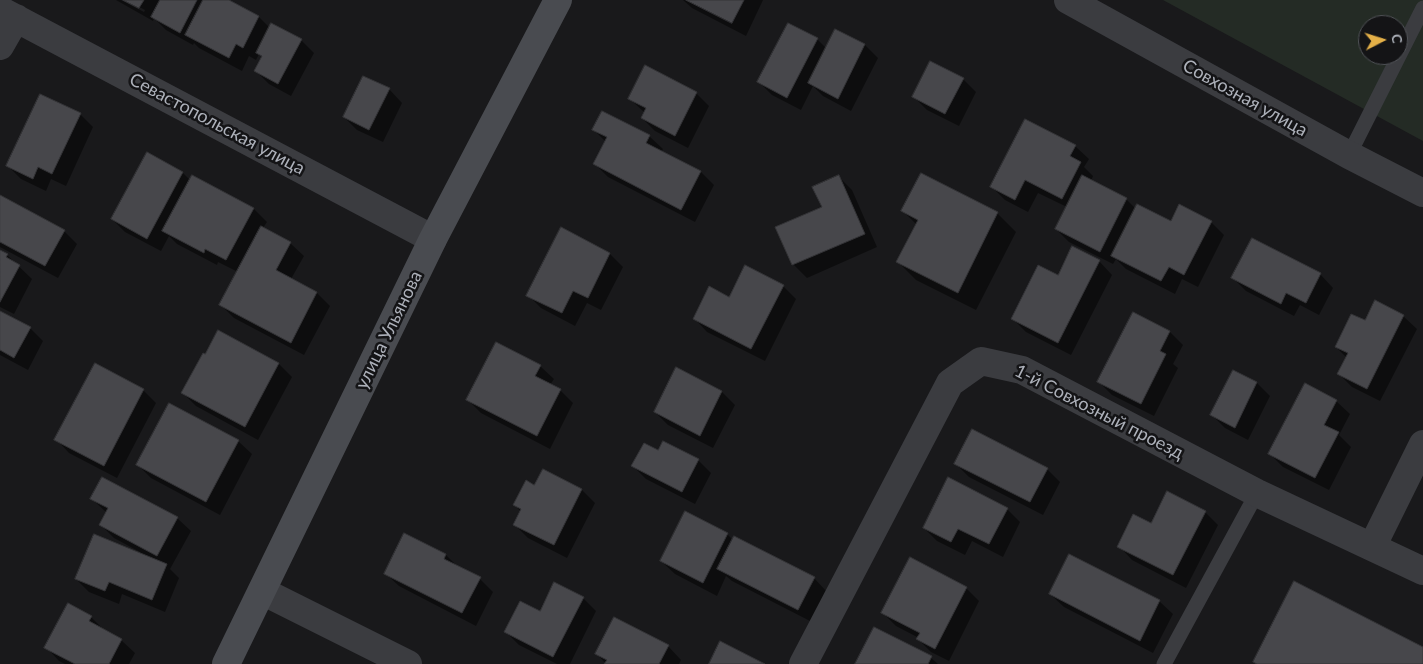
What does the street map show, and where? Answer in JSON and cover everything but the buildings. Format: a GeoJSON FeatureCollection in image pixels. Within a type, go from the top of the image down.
{"type":"FeatureCollection","features":[{"type":"Feature","properties":{"kind":"main road","name":"улица Ульянова"},"geometry":{"type":"LineString","coordinates":[[226,664],[433,239],[558,0]]}},
{"type":"Feature","properties":{"kind":"street","name":"Совхозная улица"},"geometry":{"type":"LineString","coordinates":[[1068,0],[1349,155],[1423,193]]}},
{"type":"Feature","properties":{"kind":"street","name":"Севастопольская улица"},"geometry":{"type":"LineString","coordinates":[[8,14],[433,239]]}},
{"type":"Feature","properties":{"kind":"street"},"geometry":{"type":"LineString","coordinates":[[0,46],[8,14]]}},
{"type":"Feature","properties":{"kind":"street","name":"1-й Совхозный проезд"},"geometry":{"type":"LineString","coordinates":[[803,664],[950,383],[981,361],[1022,370],[1258,493],[1423,572]]}},
{"type":"Feature","properties":{"kind":"street"},"geometry":{"type":"LineString","coordinates":[[1372,547],[1423,444]]}},
{"type":"Feature","properties":{"kind":"street"},"geometry":{"type":"LineString","coordinates":[[262,591],[408,664]]}},
{"type":"Feature","properties":{"kind":"lane"},"geometry":{"type":"LineString","coordinates":[[1349,155],[1423,8]]}},
{"type":"Feature","properties":{"kind":"lane"},"geometry":{"type":"LineString","coordinates":[[1164,664],[1258,493]]}},
{"type":"Feature","properties":{"kind":"shaded area"},"geometry":{"type":"Polygon","coordinates":[[[1163,0],[1423,0],[1423,141],[1163,0]]]}}]}
